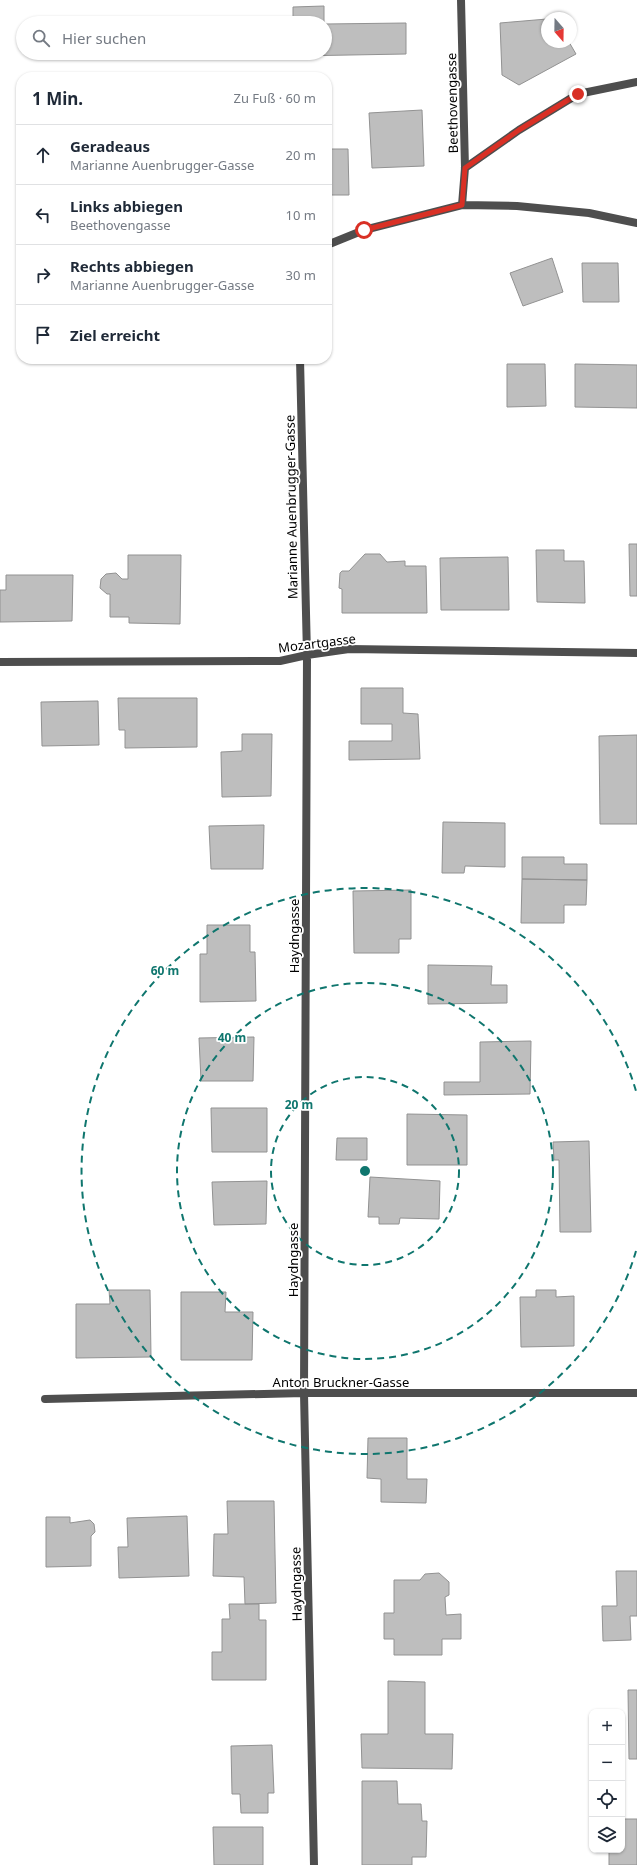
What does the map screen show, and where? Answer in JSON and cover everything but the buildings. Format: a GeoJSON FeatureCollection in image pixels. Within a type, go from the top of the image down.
{"type":"FeatureCollection","features":[{"type":"Feature","properties":{"kind":"street","name":"Beethovengasse"},"geometry":{"type":"LineString","coordinates":[[461,0],[465,168],[462,205]]}},
{"type":"Feature","properties":{"kind":"street"},"geometry":{"type":"LineString","coordinates":[[465,168],[519,130],[578,94],[637,82]]}},
{"type":"Feature","properties":{"kind":"street"},"geometry":{"type":"LineString","coordinates":[[332,243],[364,230],[462,205],[517,206],[588,213],[637,223]]}},
{"type":"Feature","properties":{"kind":"street","name":"Marianne Auenbrugger-Gasse"},"geometry":{"type":"LineString","coordinates":[[300,364],[307,655]]}},
{"type":"Feature","properties":{"kind":"street","name":"Mozartgasse"},"geometry":{"type":"LineString","coordinates":[[0,662],[280,661],[307,655],[349,649],[637,653]]}},
{"type":"Feature","properties":{"kind":"street","name":"Haydngasse"},"geometry":{"type":"LineString","coordinates":[[307,655],[304,1393],[314,1865]]}},
{"type":"Feature","properties":{"kind":"street","name":"Anton Bruckner-Gasse"},"geometry":{"type":"LineString","coordinates":[[44,1399],[304,1393],[637,1394]]}},
{"type":"Feature","properties":{"kind":"route"},"geometry":{"type":"LineString","coordinates":[[364,230],[462,205],[465,168],[519,130],[578,94]]}}]}
